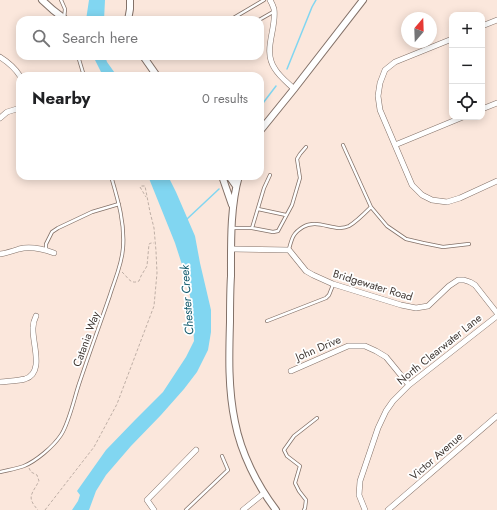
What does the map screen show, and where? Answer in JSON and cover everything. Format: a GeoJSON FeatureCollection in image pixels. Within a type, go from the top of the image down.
{"type":"FeatureCollection","features":[{"type":"Feature","properties":{"kind":"street"},"geometry":{"type":"LineString","coordinates":[[42,0],[60,16]]}},
{"type":"Feature","properties":{"kind":"street"},"geometry":{"type":"LineString","coordinates":[[129,16],[130,0]]}},
{"type":"Feature","properties":{"kind":"street"},"geometry":{"type":"LineString","coordinates":[[270,0],[274,8],[270,52],[271,60],[275,69],[294,89]]}},
{"type":"Feature","properties":{"kind":"street"},"geometry":{"type":"LineString","coordinates":[[264,126],[363,0]]}},
{"type":"Feature","properties":{"kind":"street"},"geometry":{"type":"LineString","coordinates":[[130,9],[131,16]]}},
{"type":"Feature","properties":{"kind":"street"},"geometry":{"type":"LineString","coordinates":[[485,25],[497,20]]}},
{"type":"Feature","properties":{"kind":"street"},"geometry":{"type":"LineString","coordinates":[[449,40],[395,62],[385,70],[380,83],[378,96],[380,110],[412,185],[422,195],[432,200],[447,202],[460,198],[497,181]]}},
{"type":"Feature","properties":{"kind":"street"},"geometry":{"type":"LineString","coordinates":[[0,57],[6,60],[17,72]]}},
{"type":"Feature","properties":{"kind":"street"},"geometry":{"type":"LineString","coordinates":[[146,60],[154,72]]}},
{"type":"Feature","properties":{"kind":"street"},"geometry":{"type":"LineString","coordinates":[[485,108],[497,103]]}},
{"type":"Feature","properties":{"kind":"street"},"geometry":{"type":"LineString","coordinates":[[0,118],[7,112],[16,109]]}},
{"type":"Feature","properties":{"kind":"street"},"geometry":{"type":"LineString","coordinates":[[395,145],[456,120]]}},
{"type":"Feature","properties":{"kind":"street"},"geometry":{"type":"LineString","coordinates":[[223,180],[233,211]]}},
{"type":"Feature","properties":{"kind":"street"},"geometry":{"type":"LineString","coordinates":[[232,180],[236,186]]}},
{"type":"Feature","properties":{"kind":"street"},"geometry":{"type":"LineString","coordinates":[[237,180],[232,228],[229,356],[231,398],[235,423],[247,458],[264,493],[276,510]]}},
{"type":"Feature","properties":{"kind":"street"},"geometry":{"type":"LineString","coordinates":[[0,254],[31,248],[46,250],[54,254]]}},
{"type":"Feature","properties":{"kind":"street"},"geometry":{"type":"LineString","coordinates":[[232,250],[289,250]]}},
{"type":"Feature","properties":{"kind":"street","name":"Bridgewater Road"},"geometry":{"type":"LineString","coordinates":[[289,250],[306,271],[313,276],[333,284],[401,305],[416,308],[428,306],[449,286],[458,280],[464,280],[475,285],[497,314]]}},
{"type":"Feature","properties":{"kind":"street","name":"North Clearwater Lane"},"geometry":{"type":"LineString","coordinates":[[365,510],[359,495],[360,481],[378,428],[386,411],[393,401],[409,385],[497,314]]}},
{"type":"Feature","properties":{"kind":"street"},"geometry":{"type":"LineString","coordinates":[[0,382],[24,379],[30,377],[35,371],[36,365],[32,329],[36,316]]}},
{"type":"Feature","properties":{"kind":"street","name":"John Drive"},"geometry":{"type":"LineString","coordinates":[[291,371],[348,346],[365,346],[386,357],[409,385]]}},
{"type":"Feature","properties":{"kind":"street","name":"Victor Avenue"},"geometry":{"type":"LineString","coordinates":[[388,510],[497,416]]}},
{"type":"Feature","properties":{"kind":"street"},"geometry":{"type":"LineString","coordinates":[[154,510],[147,500],[196,450]]}},
{"type":"Feature","properties":{"kind":"street"},"geometry":{"type":"LineString","coordinates":[[243,510],[264,493]]}},
{"type":"Feature","properties":{"kind":"lane"},"geometry":{"type":"LineString","coordinates":[[61,0],[65,9],[65,16]]}},
{"type":"Feature","properties":{"kind":"lane"},"geometry":{"type":"LineString","coordinates":[[237,16],[264,0]]}},
{"type":"Feature","properties":{"kind":"lane"},"geometry":{"type":"LineString","coordinates":[[264,17],[274,12]]}},
{"type":"Feature","properties":{"kind":"lane"},"geometry":{"type":"LineString","coordinates":[[79,60],[83,72]]}},
{"type":"Feature","properties":{"kind":"lane"},"geometry":{"type":"LineString","coordinates":[[343,145],[371,207],[387,226],[406,238],[423,243],[444,247],[469,244]]}},
{"type":"Feature","properties":{"kind":"lane"},"geometry":{"type":"LineString","coordinates":[[232,228],[252,228],[273,232],[278,231],[292,205],[300,178],[297,159],[306,147]]}},
{"type":"Feature","properties":{"kind":"lane"},"geometry":{"type":"LineString","coordinates":[[252,228],[264,188],[270,175]]}},
{"type":"Feature","properties":{"kind":"lane","name":"Catania Way"},"geometry":{"type":"LineString","coordinates":[[0,472],[32,462],[51,446],[65,428],[100,327],[123,249],[123,224],[112,180]]}},
{"type":"Feature","properties":{"kind":"lane"},"geometry":{"type":"LineString","coordinates":[[46,250],[46,244],[52,232],[58,228],[92,212],[119,204]]}},
{"type":"Feature","properties":{"kind":"lane"},"geometry":{"type":"LineString","coordinates":[[289,250],[293,235],[296,231],[306,225],[319,224],[343,228],[349,226],[371,207]]}},
{"type":"Feature","properties":{"kind":"lane"},"geometry":{"type":"LineString","coordinates":[[258,209],[286,215]]}},
{"type":"Feature","properties":{"kind":"lane"},"geometry":{"type":"LineString","coordinates":[[267,321],[326,298],[329,296],[333,284]]}},
{"type":"Feature","properties":{"kind":"lane"},"geometry":{"type":"LineString","coordinates":[[304,510],[306,500],[295,483],[300,466],[287,456],[284,450],[294,436],[317,418]]}},
{"type":"Feature","properties":{"kind":"lane"},"geometry":{"type":"LineString","coordinates":[[186,510],[228,470],[222,456]]}},
{"type":"Feature","properties":{"kind":"path"},"geometry":{"type":"LineString","coordinates":[[45,510],[94,447],[117,404],[154,306],[158,273],[156,242],[145,186],[141,186],[141,191],[146,197]]}},
{"type":"Feature","properties":{"kind":"path"},"geometry":{"type":"LineString","coordinates":[[118,269],[130,281],[135,283],[139,281],[147,266],[149,244],[156,242]]}},
{"type":"Feature","properties":{"kind":"path"},"geometry":{"type":"LineString","coordinates":[[27,464],[31,472],[37,475],[39,481],[31,495],[31,500],[38,510]]}},
{"type":"Feature","properties":{"kind":"water"},"geometry":{"type":"Polygon","coordinates":[[[89,0],[105,0],[104,16],[87,16],[89,0]]]}},
{"type":"Feature","properties":{"kind":"water"},"geometry":{"type":"Polygon","coordinates":[[[95,60],[106,60],[114,72],[101,72],[95,60]]]}},
{"type":"Feature","properties":{"kind":"water"},"geometry":{"type":"Polygon","coordinates":[[[150,180],[170,180],[195,236],[211,310],[211,332],[208,350],[197,372],[184,389],[106,475],[96,491],[89,510],[72,510],[80,495],[77,491],[106,450],[163,392],[186,357],[194,341],[192,305],[185,274],[175,243],[150,180]]]}},
{"type":"Feature","properties":{"kind":"waterway"},"geometry":{"type":"LineString","coordinates":[[287,69],[316,0]]}},
{"type":"Feature","properties":{"kind":"waterway"},"geometry":{"type":"LineString","coordinates":[[264,102],[276,86]]}},
{"type":"Feature","properties":{"kind":"waterway"},"geometry":{"type":"LineString","coordinates":[[187,219],[219,189]]}},
{"type":"Feature","properties":{"kind":"water label","name":"Chester Creek"},"geometry":{"type":"Point","coordinates":[187,300]}}]}
